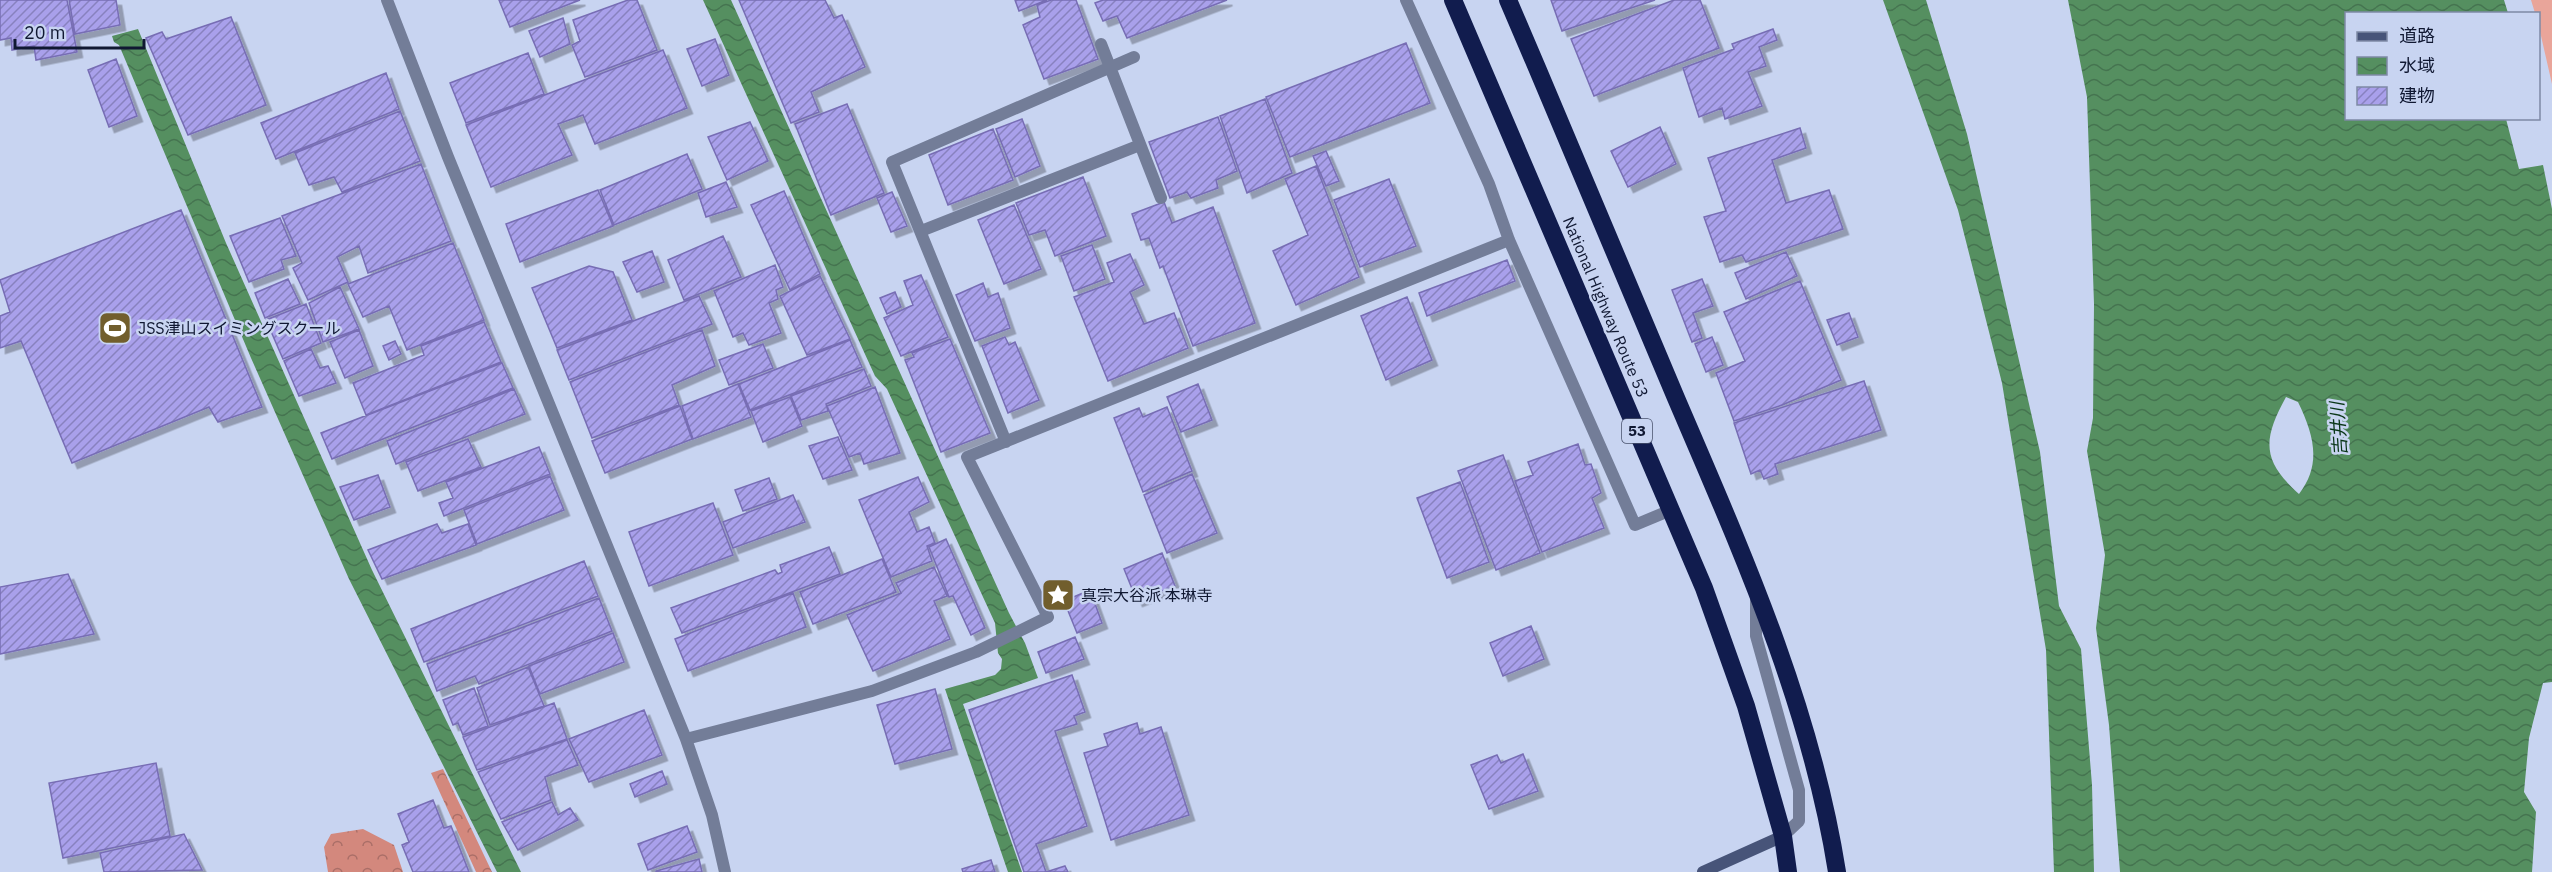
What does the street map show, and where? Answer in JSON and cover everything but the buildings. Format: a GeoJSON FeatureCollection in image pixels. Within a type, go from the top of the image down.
{"type":"FeatureCollection","features":[{"type":"Feature","properties":{"kind":"highway","name":"National Highway Route 53"},"geometry":{"type":"LineString","coordinates":[[1453,0],[1704,588],[1746,706],[1783,836],[1788,872]]}},
{"type":"Feature","properties":{"kind":"highway","name":"National Highway Route 53"},"geometry":{"type":"LineString","coordinates":[[1508,0],[1756,585],[1805,732],[1827,811],[1837,872]]}},
{"type":"Feature","properties":{"kind":"street"},"geometry":{"type":"LineString","coordinates":[[387,0],[448,157],[686,739],[712,815],[725,872]]}},
{"type":"Feature","properties":{"kind":"street"},"geometry":{"type":"LineString","coordinates":[[1406,0],[1489,184],[1509,240],[1635,525],[1671,510]]}},
{"type":"Feature","properties":{"kind":"street"},"geometry":{"type":"LineString","coordinates":[[1101,44],[1161,198]]}},
{"type":"Feature","properties":{"kind":"street"},"geometry":{"type":"LineString","coordinates":[[1006,442],[892,162],[1134,57]]}},
{"type":"Feature","properties":{"kind":"street"},"geometry":{"type":"LineString","coordinates":[[921,231],[1140,145]]}},
{"type":"Feature","properties":{"kind":"street"},"geometry":{"type":"LineString","coordinates":[[686,739],[872,691],[994,643],[1048,617],[968,457],[1509,240]]}},
{"type":"Feature","properties":{"kind":"street"},"geometry":{"type":"LineString","coordinates":[[1703,872],[1783,836],[1799,821],[1799,790],[1756,636],[1756,585]]}},
{"type":"Feature","properties":{"kind":"shaded area"},"geometry":{"type":"Polygon","coordinates":[[[2531,0],[2552,0],[2552,84],[2540,31],[2540,12],[2535,12],[2531,0]]]}},
{"type":"Feature","properties":{"kind":"green space"},"geometry":{"type":"Polygon","coordinates":[[[443,769],[492,872],[476,872],[431,773],[443,769]]]}},
{"type":"Feature","properties":{"kind":"green space"},"geometry":{"type":"Polygon","coordinates":[[[363,829],[394,845],[403,872],[328,872],[324,847],[331,834],[363,829]]]}},
{"type":"Feature","properties":{"kind":"water"},"geometry":{"type":"Polygon","coordinates":[[[703,0],[731,0],[1009,613],[1025,643],[1038,678],[963,704],[1022,872],[1008,872],[945,689],[995,675],[1001,669],[1002,659],[998,653],[995,623],[887,389],[875,376],[703,0]]]}},
{"type":"Feature","properties":{"kind":"water"},"geometry":{"type":"Polygon","coordinates":[[[1883,0],[1926,0],[1967,134],[2040,452],[2059,606],[2081,649],[2092,785],[2094,872],[2054,872],[2046,650],[2002,383],[1958,210],[1883,0]]]}},
{"type":"Feature","properties":{"kind":"water","name":"吉井川"},"geometry":{"type":"Polygon","coordinates":[[[2068,0],[2504,0],[2508,12],[2345,12],[2345,120],[2506,120],[2519,169],[2543,165],[2552,209],[2552,682],[2543,683],[2529,738],[2524,792],[2536,812],[2532,872],[2120,872],[2109,725],[2096,628],[2105,555],[2087,451],[2093,418],[2094,304],[2087,97],[2068,0]],[[2286,397],[2273,425],[2270,448],[2272,459],[2278,470],[2299,494],[2311,472],[2313,460],[2308,426],[2298,402],[2286,397]]]}},
{"type":"Feature","properties":{"kind":"water"},"geometry":{"type":"Polygon","coordinates":[[[138,29],[226,243],[372,570],[521,872],[497,872],[349,579],[251,358],[119,45],[114,42],[112,36],[138,29]]]}},
{"type":"Feature","properties":{"kind":"place","name":"JSS津山スイミングスクール"},"geometry":{"type":"Point","coordinates":[115,328]}},
{"type":"Feature","properties":{"kind":"place","name":"真宗大谷派 本琳寺"},"geometry":{"type":"Point","coordinates":[1058,595]}}]}
